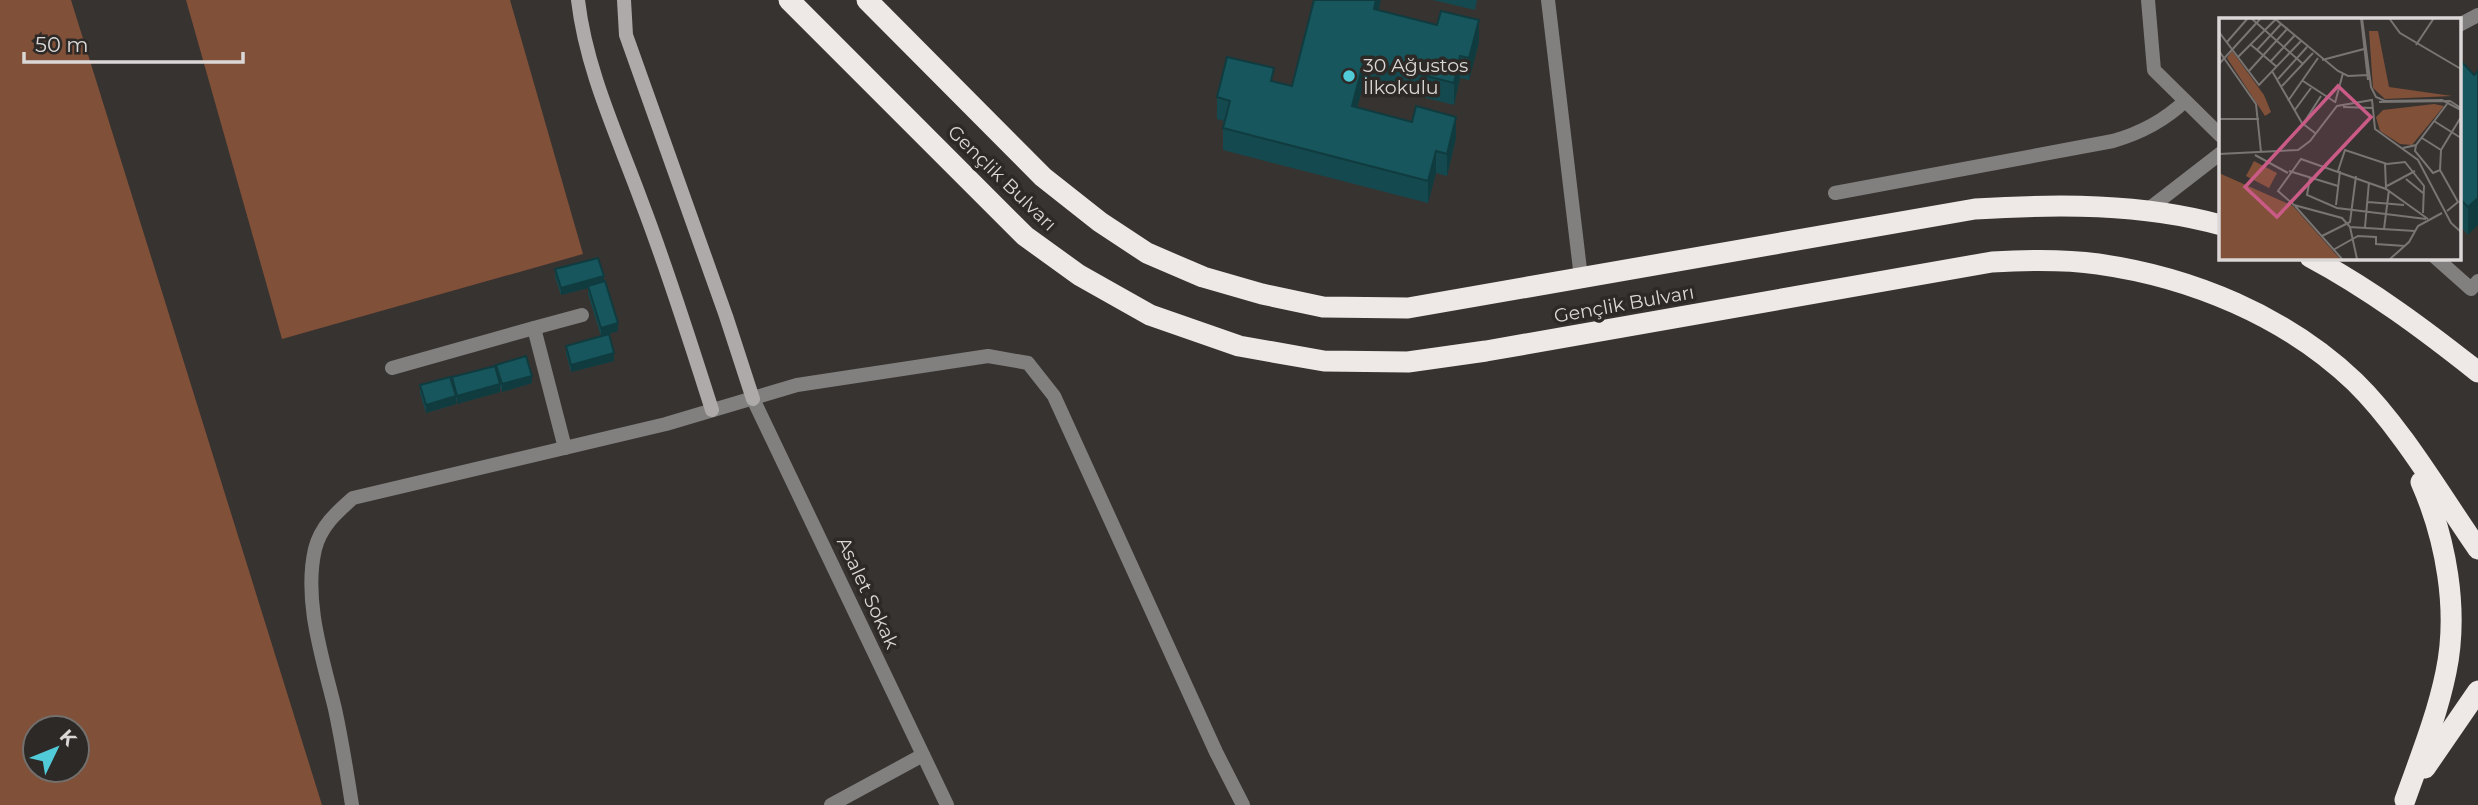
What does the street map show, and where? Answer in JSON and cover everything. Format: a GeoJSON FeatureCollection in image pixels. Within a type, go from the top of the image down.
{"type":"FeatureCollection","features":[{"type":"Feature","properties":{"kind":"highway","name":"Gençlik Bulvarı"},"geometry":{"type":"LineString","coordinates":[[789,0],[1025,236],[1079,275],[1150,315],[1239,346],[1324,361],[1408,362],[1486,351],[1992,261],[2044,260],[2097,264],[2166,277],[2226,300],[2260,315],[2311,347],[2354,382],[2385,416],[2478,549]]}},
{"type":"Feature","properties":{"kind":"highway","name":"Gençlik Bulvarı"},"geometry":{"type":"LineString","coordinates":[[867,0],[1043,177],[1100,222],[1147,253],[1203,277],[1262,294],[1323,307],[1408,308],[1975,209],[2034,205],[2146,211],[2219,224]]}},
{"type":"Feature","properties":{"kind":"highway"},"geometry":{"type":"LineString","coordinates":[[2313,259],[2367,290],[2429,333],[2478,372]]}},
{"type":"Feature","properties":{"kind":"highway"},"geometry":{"type":"LineString","coordinates":[[2385,416],[2413,464],[2431,504],[2442,541],[2448,582],[2450,631],[2446,670],[2430,730],[2403,802]]}},
{"type":"Feature","properties":{"kind":"highway"},"geometry":{"type":"LineString","coordinates":[[2403,802],[2478,691]]}},
{"type":"Feature","properties":{"kind":"main road"},"geometry":{"type":"LineString","coordinates":[[578,0],[594,74],[671,280],[712,410]]}},
{"type":"Feature","properties":{"kind":"main road"},"geometry":{"type":"LineString","coordinates":[[624,0],[626,36],[753,399]]}},
{"type":"Feature","properties":{"kind":"street"},"geometry":{"type":"LineString","coordinates":[[1548,0],[1581,278]]}},
{"type":"Feature","properties":{"kind":"street"},"geometry":{"type":"LineString","coordinates":[[2148,0],[2154,70],[2219,134]]}},
{"type":"Feature","properties":{"kind":"street"},"geometry":{"type":"LineString","coordinates":[[2460,24],[2478,15]]}},
{"type":"Feature","properties":{"kind":"street"},"geometry":{"type":"LineString","coordinates":[[1835,193],[2113,141],[2150,128],[2185,101]]}},
{"type":"Feature","properties":{"kind":"street"},"geometry":{"type":"LineString","coordinates":[[2146,211],[2219,155]]}},
{"type":"Feature","properties":{"kind":"street"},"geometry":{"type":"LineString","coordinates":[[2437,259],[2470,289],[2478,281]]}},
{"type":"Feature","properties":{"kind":"street"},"geometry":{"type":"LineString","coordinates":[[392,368],[582,315]]}},
{"type":"Feature","properties":{"kind":"street"},"geometry":{"type":"LineString","coordinates":[[534,328],[565,448]]}},
{"type":"Feature","properties":{"kind":"street"},"geometry":{"type":"LineString","coordinates":[[352,805],[341,736],[317,631],[310,580],[316,547],[329,519],[353,498],[565,448],[797,385],[988,356],[1027,363],[1054,396],[1216,752],[1243,805]]}},
{"type":"Feature","properties":{"kind":"street","name":"Asalet Sokak"},"geometry":{"type":"LineString","coordinates":[[753,399],[947,805]]}},
{"type":"Feature","properties":{"kind":"street"},"geometry":{"type":"LineString","coordinates":[[831,805],[923,755]]}},
{"type":"Feature","properties":{"kind":"shaded area"},"geometry":{"type":"Polygon","coordinates":[[[0,0],[71,0],[322,805],[0,805],[0,0]]]}},
{"type":"Feature","properties":{"kind":"shaded area"},"geometry":{"type":"Polygon","coordinates":[[[186,0],[510,0],[583,254],[282,339],[186,0]]]}},
{"type":"Feature","properties":{"kind":"building"},"geometry":{"type":"Polygon","coordinates":[[[1314,0],[1376,0],[1374,9],[1437,25],[1441,11],[1479,20],[1469,58],[1460,56],[1454,83],[1364,60],[1352,106],[1412,122],[1416,106],[1456,117],[1447,154],[1436,151],[1428,181],[1223,128],[1230,101],[1217,97],[1227,57],[1274,68],[1271,81],[1292,86],[1314,0]]]}},
{"type":"Feature","properties":{"kind":"building"},"geometry":{"type":"Polygon","coordinates":[[[2460,62],[2474,75],[2478,71],[2478,198],[2468,207],[2460,199],[2460,62]]]}},
{"type":"Feature","properties":{"kind":"building"},"geometry":{"type":"Polygon","coordinates":[[[598,258],[604,276],[561,288],[555,269],[598,258]]]}},
{"type":"Feature","properties":{"kind":"building"},"geometry":{"type":"Polygon","coordinates":[[[605,281],[618,323],[601,328],[588,286],[605,281]]]}},
{"type":"Feature","properties":{"kind":"building"},"geometry":{"type":"Polygon","coordinates":[[[609,334],[614,353],[571,365],[566,346],[609,334]]]}},
{"type":"Feature","properties":{"kind":"building"},"geometry":{"type":"Polygon","coordinates":[[[526,356],[532,376],[502,384],[496,365],[526,356]]]}},
{"type":"Feature","properties":{"kind":"building"},"geometry":{"type":"Polygon","coordinates":[[[495,366],[500,384],[457,396],[452,377],[495,366]]]}},
{"type":"Feature","properties":{"kind":"building"},"geometry":{"type":"Polygon","coordinates":[[[450,377],[456,396],[426,405],[420,385],[450,377]]]}},
{"type":"Feature","properties":{"kind":"place","name":"30 Ağustos İlkokulu"},"geometry":{"type":"Point","coordinates":[1349,76]}}]}
